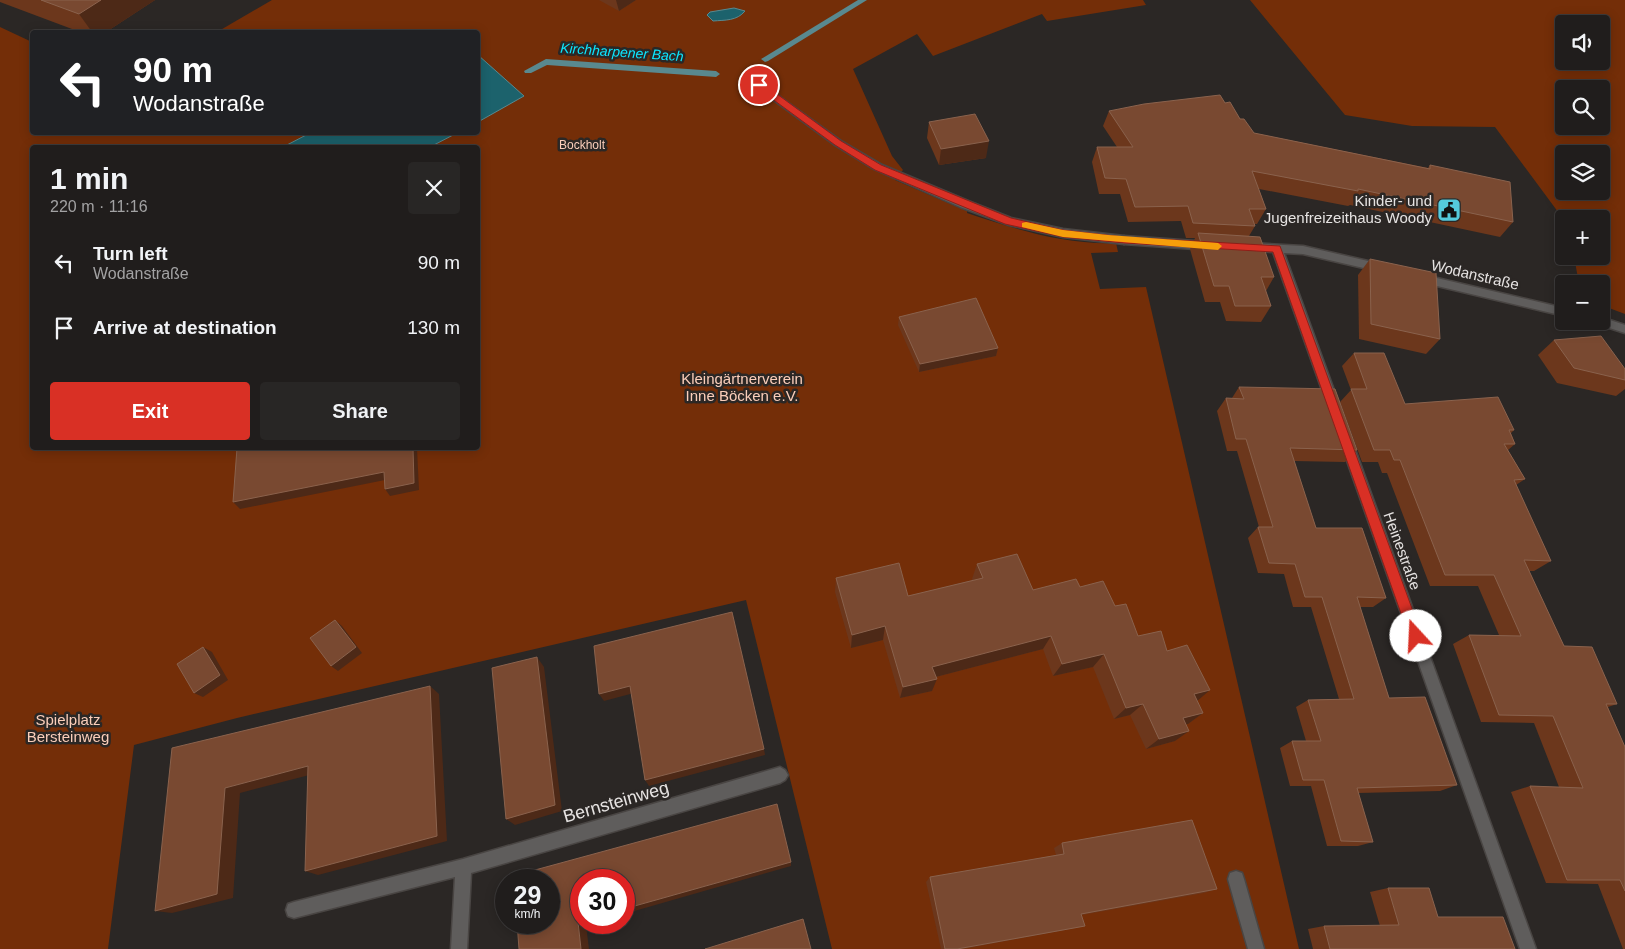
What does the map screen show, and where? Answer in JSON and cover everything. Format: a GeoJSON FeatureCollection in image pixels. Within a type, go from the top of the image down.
{"type":"FeatureCollection","features":[{"type":"Feature","properties":{"kind":"street"},"geometry":{"type":"LineString","coordinates":[[759,85],[838,143],[870,163],[946,197],[1008,221],[1063,233],[1124,240],[1223,246]]}},
{"type":"Feature","properties":{"kind":"street"},"geometry":{"type":"LineString","coordinates":[[1241,247],[1304,250],[1390,271]]}},
{"type":"Feature","properties":{"kind":"street","name":"Heinestraße"},"geometry":{"type":"LineString","coordinates":[[1277,248],[1528,949]]}},
{"type":"Feature","properties":{"kind":"street","name":"Wodanstraße"},"geometry":{"type":"LineString","coordinates":[[1410,275],[1555,310]]}},
{"type":"Feature","properties":{"kind":"street"},"geometry":{"type":"LineString","coordinates":[[1610,324],[1625,329]]}},
{"type":"Feature","properties":{"kind":"street","name":"Bernsteinweg"},"geometry":{"type":"LineString","coordinates":[[294,910],[463,867],[780,776]]}},
{"type":"Feature","properties":{"kind":"street"},"geometry":{"type":"LineString","coordinates":[[459,949],[463,867]]}},
{"type":"Feature","properties":{"kind":"street"},"geometry":{"type":"LineString","coordinates":[[1236,879],[1256,949]]}},
{"type":"Feature","properties":{"kind":"green space"},"geometry":{"type":"Polygon","coordinates":[[[272,0],[1143,0],[1146,5],[1047,21],[1042,14],[933,56],[917,34],[853,69],[892,156],[903,170],[895,180],[967,211],[967,213],[1003,225],[1059,239],[1116,243],[1118,252],[1091,253],[1100,289],[1146,287],[1299,949],[832,949],[746,600],[237,718],[134,745],[108,949],[0,949],[0,27],[30,41],[30,135],[480,135],[480,30],[220,30],[272,0]]]}},
{"type":"Feature","properties":{"kind":"green space"},"geometry":{"type":"Polygon","coordinates":[[[1250,0],[1625,0],[1625,314],[1610,308],[1610,275],[1577,275],[1576,265],[1610,265],[1610,210],[1557,210],[1495,127],[1412,126],[1345,115],[1250,0]]]}},
{"type":"Feature","properties":{"kind":"water"},"geometry":{"type":"Polygon","coordinates":[[[734,8],[745,11],[738,17],[726,20],[713,21],[707,15],[710,12],[734,8]]]}},
{"type":"Feature","properties":{"kind":"water"},"geometry":{"type":"Polygon","coordinates":[[[480,57],[524,96],[480,121],[480,57]]]}},
{"type":"Feature","properties":{"kind":"water"},"geometry":{"type":"Polygon","coordinates":[[[306,135],[453,135],[434,145],[287,145],[306,135]]]}},
{"type":"Feature","properties":{"kind":"building"},"geometry":{"type":"Polygon","coordinates":[[[41,0],[101,0],[79,14],[41,0]]]}},
{"type":"Feature","properties":{"kind":"building"},"geometry":{"type":"Polygon","coordinates":[[[1220,95],[1225,103],[1230,102],[1240,119],[1244,119],[1254,133],[1430,169],[1430,165],[1510,182],[1513,222],[1358,189],[1358,191],[1252,171],[1266,209],[1249,209],[1255,226],[1193,223],[1188,206],[1135,207],[1126,179],[1105,178],[1097,147],[1133,147],[1109,111],[1144,104],[1220,95]]]}},
{"type":"Feature","properties":{"kind":"building"},"geometry":{"type":"Polygon","coordinates":[[[975,114],[989,141],[941,149],[929,122],[975,114]]]}},
{"type":"Feature","properties":{"kind":"building"},"geometry":{"type":"Polygon","coordinates":[[[1198,233],[1260,237],[1274,277],[1261,277],[1271,306],[1235,306],[1229,286],[1214,286],[1198,233]]]}},
{"type":"Feature","properties":{"kind":"building"},"geometry":{"type":"Polygon","coordinates":[[[1370,259],[1436,273],[1440,339],[1371,324],[1370,259]]]}},
{"type":"Feature","properties":{"kind":"building"},"geometry":{"type":"Polygon","coordinates":[[[976,298],[998,348],[920,364],[899,317],[976,298]]]}},
{"type":"Feature","properties":{"kind":"building"},"geometry":{"type":"Polygon","coordinates":[[[1601,336],[1625,369],[1625,380],[1574,368],[1554,340],[1601,336]]]}},
{"type":"Feature","properties":{"kind":"building"},"geometry":{"type":"Polygon","coordinates":[[[1354,353],[1384,353],[1405,404],[1498,397],[1514,430],[1509,430],[1515,444],[1504,444],[1525,479],[1514,480],[1551,561],[1524,560],[1564,646],[1592,647],[1617,704],[1606,704],[1625,747],[1625,891],[1620,880],[1567,880],[1530,786],[1583,788],[1553,716],[1499,715],[1469,635],[1521,636],[1494,575],[1445,575],[1400,460],[1394,460],[1390,450],[1374,450],[1351,389],[1367,389],[1354,353]]]}},
{"type":"Feature","properties":{"kind":"building"},"geometry":{"type":"Polygon","coordinates":[[[1239,387],[1335,389],[1357,450],[1290,448],[1316,528],[1362,528],[1386,598],[1357,597],[1389,698],[1425,697],[1457,785],[1357,788],[1373,842],[1341,841],[1324,780],[1303,780],[1292,741],[1321,741],[1308,700],[1354,699],[1322,597],[1305,597],[1295,564],[1269,563],[1258,527],[1273,527],[1246,439],[1236,439],[1226,398],[1244,399],[1239,387]]]}},
{"type":"Feature","properties":{"kind":"building"},"geometry":{"type":"Polygon","coordinates":[[[237,450],[413,450],[414,483],[385,489],[384,472],[233,502],[237,450]]]}},
{"type":"Feature","properties":{"kind":"building"},"geometry":{"type":"Polygon","coordinates":[[[1017,554],[1033,590],[1076,579],[1080,587],[1103,581],[1115,606],[1126,604],[1138,636],[1161,631],[1167,651],[1187,645],[1210,690],[1194,694],[1203,713],[1183,718],[1189,731],[1159,739],[1143,704],[1126,708],[1104,654],[1062,664],[1051,636],[932,667],[937,679],[903,687],[885,626],[852,635],[836,578],[899,563],[908,596],[983,578],[977,564],[1017,554]]]}},
{"type":"Feature","properties":{"kind":"building"},"geometry":{"type":"Polygon","coordinates":[[[732,612],[764,749],[645,780],[630,686],[599,694],[594,646],[732,612]]]}},
{"type":"Feature","properties":{"kind":"building"},"geometry":{"type":"Polygon","coordinates":[[[335,620],[356,647],[331,666],[310,638],[335,620]]]}},
{"type":"Feature","properties":{"kind":"building"},"geometry":{"type":"Polygon","coordinates":[[[203,647],[220,675],[194,693],[177,664],[203,647]]]}},
{"type":"Feature","properties":{"kind":"building"},"geometry":{"type":"Polygon","coordinates":[[[537,657],[555,805],[506,819],[492,668],[537,657]]]}},
{"type":"Feature","properties":{"kind":"building"},"geometry":{"type":"Polygon","coordinates":[[[430,686],[437,836],[305,871],[308,766],[225,788],[217,894],[155,911],[172,748],[430,686]]]}},
{"type":"Feature","properties":{"kind":"building"},"geometry":{"type":"Polygon","coordinates":[[[777,804],[791,862],[635,906],[635,869],[570,869],[570,934],[579,934],[581,949],[519,949],[518,934],[560,934],[560,869],[539,869],[777,804]]]}},
{"type":"Feature","properties":{"kind":"building"},"geometry":{"type":"Polygon","coordinates":[[[1192,820],[1217,889],[1081,914],[1085,926],[957,949],[945,949],[930,877],[1064,854],[1062,843],[1192,820]]]}},
{"type":"Feature","properties":{"kind":"building"},"geometry":{"type":"Polygon","coordinates":[[[1388,888],[1429,888],[1438,917],[1503,917],[1515,949],[1330,949],[1324,926],[1399,925],[1388,888]]]}},
{"type":"Feature","properties":{"kind":"building"},"geometry":{"type":"Polygon","coordinates":[[[803,919],[811,949],[705,949],[803,919]]]}},
{"type":"Feature","properties":{"kind":"waterway","name":"Kirchharpener Bach"},"geometry":{"type":"LineString","coordinates":[[765,59],[863,0]]}},
{"type":"Feature","properties":{"kind":"waterway","name":"Kirchharpener Bach"},"geometry":{"type":"LineString","coordinates":[[528,71],[546,62],[716,74]]}},
{"type":"Feature","properties":{"kind":"slow traffic"},"geometry":{"type":"LineString","coordinates":[[1026,225],[1063,233],[1124,240],[1218,246]]}},
{"type":"Feature","properties":{"kind":"place","name":"Kinder- und Jugenfreizeithaus Woody"},"geometry":{"type":"Point","coordinates":[1449,210]}},
{"type":"Feature","properties":{"kind":"route"},"geometry":{"type":"LineString","coordinates":[[759,85],[838,143],[878,167],[1008,221],[1063,233],[1124,240],[1206,246],[1277,248],[1416,636]]}},
{"type":"Feature","properties":{"kind":"park label","name":"Bockholt"},"geometry":{"type":"Point","coordinates":[582,145]}},
{"type":"Feature","properties":{"kind":"park label","name":"Kleingärtnerverein Inne Böcken e.V."},"geometry":{"type":"Point","coordinates":[742,388]}},
{"type":"Feature","properties":{"kind":"park label","name":"Spielplatz Bersteinweg"},"geometry":{"type":"Point","coordinates":[68,728]}}]}
